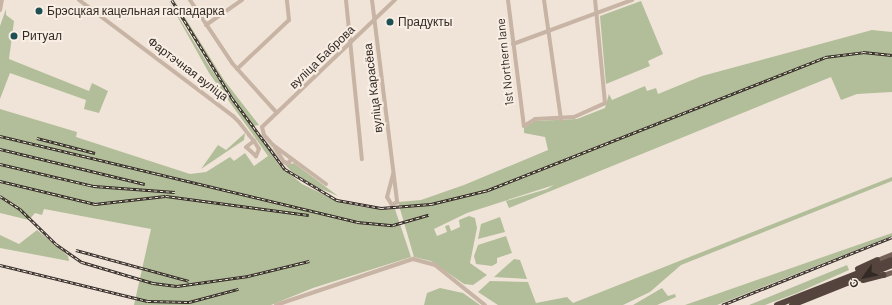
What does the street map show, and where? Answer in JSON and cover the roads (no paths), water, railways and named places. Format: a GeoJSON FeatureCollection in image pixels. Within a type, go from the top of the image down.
{"type":"FeatureCollection","features":[{"type":"Feature","properties":{"kind":"highway"},"geometry":{"type":"LineString","coordinates":[[792,305],[851,281],[892,260]]}},
{"type":"Feature","properties":{"kind":"highway"},"geometry":{"type":"LineString","coordinates":[[781,304],[841,278],[892,265]]}},
{"type":"Feature","properties":{"kind":"main road"},"geometry":{"type":"LineString","coordinates":[[892,254],[878,268],[892,272]]}},
{"type":"Feature","properties":{"kind":"street"},"geometry":{"type":"LineString","coordinates":[[0,10],[2,0]]}},
{"type":"Feature","properties":{"kind":"street","name":"Фартэчная вуліца"},"geometry":{"type":"LineString","coordinates":[[79,0],[229,112],[254,141]]}},
{"type":"Feature","properties":{"kind":"street"},"geometry":{"type":"LineString","coordinates":[[190,0],[237,69],[277,113]]}},
{"type":"Feature","properties":{"kind":"street"},"geometry":{"type":"LineString","coordinates":[[206,25],[242,0]]}},
{"type":"Feature","properties":{"kind":"street"},"geometry":{"type":"LineString","coordinates":[[237,69],[288,20],[287,0]]}},
{"type":"Feature","properties":{"kind":"street"},"geometry":{"type":"LineString","coordinates":[[346,0],[362,159]]}},
{"type":"Feature","properties":{"kind":"street","name":"вуліца Карасёва"},"geometry":{"type":"LineString","coordinates":[[372,0],[397,203],[392,205],[387,197],[393,174]]}},
{"type":"Feature","properties":{"kind":"street","name":"вуліца Баброва"},"geometry":{"type":"LineString","coordinates":[[326,184],[273,145],[264,135],[262,127],[395,0]]}},
{"type":"Feature","properties":{"kind":"street","name":"1st Northern lane"},"geometry":{"type":"LineString","coordinates":[[508,0],[525,121],[561,120]]}},
{"type":"Feature","properties":{"kind":"street"},"geometry":{"type":"LineString","coordinates":[[544,0],[561,120],[603,106],[595,0]]}},
{"type":"Feature","properties":{"kind":"street"},"geometry":{"type":"LineString","coordinates":[[513,44],[548,33],[632,0]]}},
{"type":"Feature","properties":{"kind":"street"},"geometry":{"type":"LineString","coordinates":[[254,141],[260,150],[257,155],[246,147],[254,141]]}},
{"type":"Feature","properties":{"kind":"street"},"geometry":{"type":"LineString","coordinates":[[276,305],[413,259],[435,265],[486,305]]}},
{"type":"Feature","properties":{"kind":"railway"},"geometry":{"type":"LineString","coordinates":[[172,0],[232,98],[285,169],[337,200],[381,208],[431,204],[488,190],[825,57],[863,52],[892,55]]}},
{"type":"Feature","properties":{"kind":"railway"},"geometry":{"type":"LineString","coordinates":[[0,136],[357,222],[393,225],[429,215]]}},
{"type":"Feature","properties":{"kind":"railway"},"geometry":{"type":"LineString","coordinates":[[37,138],[95,153]]}},
{"type":"Feature","properties":{"kind":"railway"},"geometry":{"type":"LineString","coordinates":[[0,149],[145,184]]}},
{"type":"Feature","properties":{"kind":"railway"},"geometry":{"type":"LineString","coordinates":[[0,164],[94,186],[175,192]]}},
{"type":"Feature","properties":{"kind":"railway"},"geometry":{"type":"LineString","coordinates":[[0,181],[95,204],[166,196],[309,215]]}},
{"type":"Feature","properties":{"kind":"railway"},"geometry":{"type":"LineString","coordinates":[[0,196],[20,209],[56,244],[82,262],[153,283],[177,286],[248,276],[309,261]]}},
{"type":"Feature","properties":{"kind":"railway"},"geometry":{"type":"LineString","coordinates":[[722,305],[892,237]]}},
{"type":"Feature","properties":{"kind":"railway"},"geometry":{"type":"LineString","coordinates":[[76,250],[189,281]]}},
{"type":"Feature","properties":{"kind":"railway"},"geometry":{"type":"LineString","coordinates":[[0,265],[148,301],[189,302],[238,289]]}},
{"type":"Feature","properties":{"kind":"place","name":"Брэсцкая кацельная гаспадарка"},"geometry":{"type":"Point","coordinates":[39,11]}},
{"type":"Feature","properties":{"kind":"place","name":"Прадукты"},"geometry":{"type":"Point","coordinates":[390,22]}},
{"type":"Feature","properties":{"kind":"place","name":"Ритуал"},"geometry":{"type":"Point","coordinates":[14,36]}}]}
